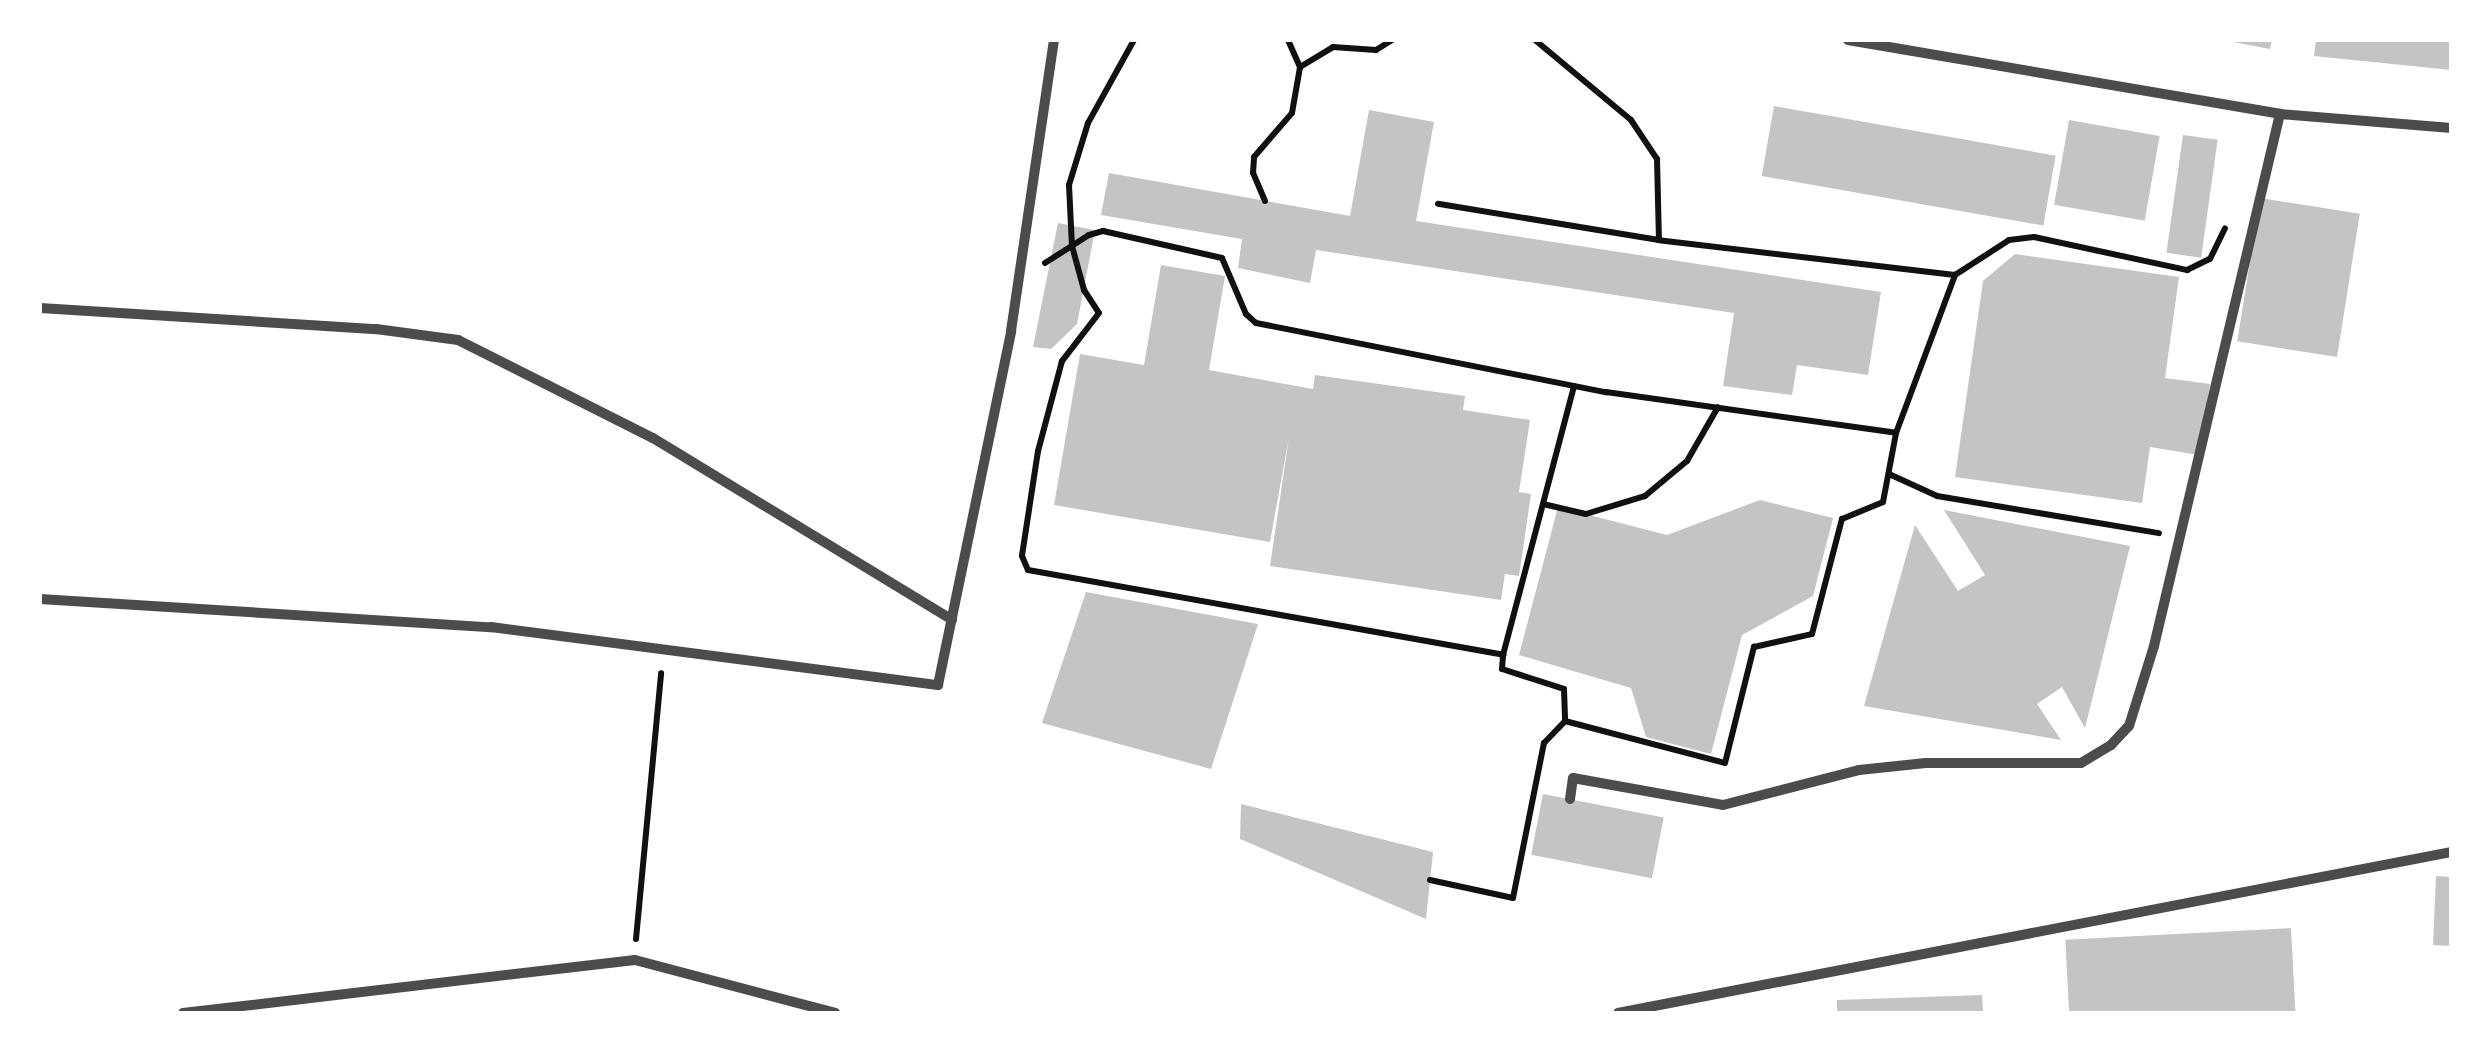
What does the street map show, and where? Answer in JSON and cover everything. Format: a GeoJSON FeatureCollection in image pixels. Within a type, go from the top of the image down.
{"type":"FeatureCollection","features":[{"type":"Feature","properties":{"kind":"street"},"geometry":{"type":"LineString","coordinates":[[40,599],[491,627],[938,685],[1019,280],[1054,40]]}},
{"type":"Feature","properties":{"kind":"street"},"geometry":{"type":"LineString","coordinates":[[1848,40],[2280,114],[2451,128]]}},
{"type":"Feature","properties":{"kind":"street"},"geometry":{"type":"LineString","coordinates":[[1570,799],[1573,778],[1723,805],[1900,764],[2081,763],[2111,745],[2128,726],[2180,538],[2280,114]]}},
{"type":"Feature","properties":{"kind":"street"},"geometry":{"type":"LineString","coordinates":[[40,308],[376,329],[458,340],[653,438],[952,620]]}},
{"type":"Feature","properties":{"kind":"street"},"geometry":{"type":"LineString","coordinates":[[1618,1013],[2451,852]]}},
{"type":"Feature","properties":{"kind":"street"},"geometry":{"type":"LineString","coordinates":[[182,1013],[634,960],[835,1013]]}},
{"type":"Feature","properties":{"kind":"street"},"geometry":{"type":"LineString","coordinates":[[280,1013],[292,998]]}},
{"type":"Feature","properties":{"kind":"path"},"geometry":{"type":"LineString","coordinates":[[1134,40],[1083,134],[1067,192],[1072,246],[1084,290],[1100,314],[1062,360],[1038,451],[1022,556],[1028,570],[1503,656]]}},
{"type":"Feature","properties":{"kind":"path"},"geometry":{"type":"LineString","coordinates":[[1265,201],[1254,175],[1254,157],[1292,113],[1300,67],[1288,40]]}},
{"type":"Feature","properties":{"kind":"path"},"geometry":{"type":"LineString","coordinates":[[1300,67],[1333,47],[1376,50],[1392,40]]}},
{"type":"Feature","properties":{"kind":"path"},"geometry":{"type":"LineString","coordinates":[[1535,40],[1631,120],[1656,160],[1659,240]]}},
{"type":"Feature","properties":{"kind":"path"},"geometry":{"type":"LineString","coordinates":[[1438,204],[1659,240],[1955,275]]}},
{"type":"Feature","properties":{"kind":"path"},"geometry":{"type":"LineString","coordinates":[[1565,722],[1726,763],[1754,647],[1812,634],[1842,519],[1883,502],[1896,433],[1955,275],[2009,240],[2034,237],[2187,270],[2210,259],[2233,211]]}},
{"type":"Feature","properties":{"kind":"path"},"geometry":{"type":"LineString","coordinates":[[1019,280],[1102,231],[1217,255],[1224,261],[1246,314],[1256,323],[1574,386],[1896,433]]}},
{"type":"Feature","properties":{"kind":"path"},"geometry":{"type":"LineString","coordinates":[[1430,880],[1513,898],[1544,743],[1565,722],[1564,688],[1502,669],[1574,386]]}},
{"type":"Feature","properties":{"kind":"path"},"geometry":{"type":"LineString","coordinates":[[1543,504],[1586,514],[1645,496],[1686,462],[1718,407]]}},
{"type":"Feature","properties":{"kind":"path"},"geometry":{"type":"LineString","coordinates":[[1889,474],[1937,496],[2180,538]]}},
{"type":"Feature","properties":{"kind":"path"},"geometry":{"type":"LineString","coordinates":[[634,960],[664,648]]}},
{"type":"Feature","properties":{"kind":"building"},"geometry":{"type":"Polygon","coordinates":[[[2223,40],[2272,40],[2270,49],[2223,40]]]}},
{"type":"Feature","properties":{"kind":"building"},"geometry":{"type":"Polygon","coordinates":[[[2316,40],[2451,40],[2451,70],[2314,56],[2316,40]]]}},
{"type":"Feature","properties":{"kind":"building"},"geometry":{"type":"Polygon","coordinates":[[[1774,106],[2056,156],[2043,226],[1762,176],[1774,106]]]}},
{"type":"Feature","properties":{"kind":"building"},"geometry":{"type":"Polygon","coordinates":[[[1369,110],[1434,122],[1416,221],[1881,292],[1868,375],[1797,365],[1792,395],[1723,386],[1734,313],[1316,250],[1310,283],[1238,268],[1242,239],[1101,215],[1109,173],[1350,216],[1369,110]]]}},
{"type":"Feature","properties":{"kind":"building"},"geometry":{"type":"Polygon","coordinates":[[[2069,120],[2160,136],[2145,221],[2054,205],[2069,120]]]}},
{"type":"Feature","properties":{"kind":"building"},"geometry":{"type":"Polygon","coordinates":[[[2183,135],[2218,140],[2201,258],[2166,253],[2183,135]]]}},
{"type":"Feature","properties":{"kind":"building"},"geometry":{"type":"Polygon","coordinates":[[[2260,198],[2360,214],[2337,357],[2237,341],[2260,198]]]}},
{"type":"Feature","properties":{"kind":"building"},"geometry":{"type":"Polygon","coordinates":[[[1058,223],[1095,230],[1077,324],[1051,349],[1033,347],[1058,223]]]}},
{"type":"Feature","properties":{"kind":"building"},"geometry":{"type":"Polygon","coordinates":[[[2015,254],[2179,277],[2165,378],[2210,384],[2199,455],[2150,447],[2142,503],[1955,477],[1983,281],[2015,254]]]}},
{"type":"Feature","properties":{"kind":"building"},"geometry":{"type":"Polygon","coordinates":[[[1161,265],[1225,276],[1209,370],[1313,389],[1315,375],[1465,396],[1463,410],[1530,420],[1519,492],[1531,494],[1519,576],[1505,574],[1501,600],[1270,566],[1289,437],[1270,542],[1054,505],[1080,354],[1144,365],[1161,265]]]}},
{"type":"Feature","properties":{"kind":"building"},"geometry":{"type":"Polygon","coordinates":[[[1760,500],[1833,518],[1813,596],[1742,635],[1711,754],[1646,737],[1631,688],[1519,655],[1558,507],[1667,535],[1760,500]]]}},
{"type":"Feature","properties":{"kind":"building"},"geometry":{"type":"Polygon","coordinates":[[[1944,510],[2130,546],[2085,728],[2062,687],[2037,704],[2061,740],[1864,706],[1915,525],[1958,591],[1985,575],[1944,510]]]}},
{"type":"Feature","properties":{"kind":"building"},"geometry":{"type":"Polygon","coordinates":[[[1086,592],[1258,624],[1211,769],[1042,723],[1086,592]]]}},
{"type":"Feature","properties":{"kind":"building"},"geometry":{"type":"Polygon","coordinates":[[[1543,794],[1664,817],[1652,878],[1531,855],[1543,794]]]}},
{"type":"Feature","properties":{"kind":"building"},"geometry":{"type":"Polygon","coordinates":[[[1241,804],[1433,852],[1426,919],[1240,839],[1241,804]]]}},
{"type":"Feature","properties":{"kind":"building"},"geometry":{"type":"Polygon","coordinates":[[[2436,876],[2451,877],[2451,946],[2433,945],[2436,876]]]}},
{"type":"Feature","properties":{"kind":"building"},"geometry":{"type":"Polygon","coordinates":[[[2291,928],[2295,1012],[2069,1013],[2065,940],[2291,928]]]}},
{"type":"Feature","properties":{"kind":"building"},"geometry":{"type":"Polygon","coordinates":[[[1982,995],[1983,1013],[1837,1013],[1837,1000],[1982,995]]]}}]}
